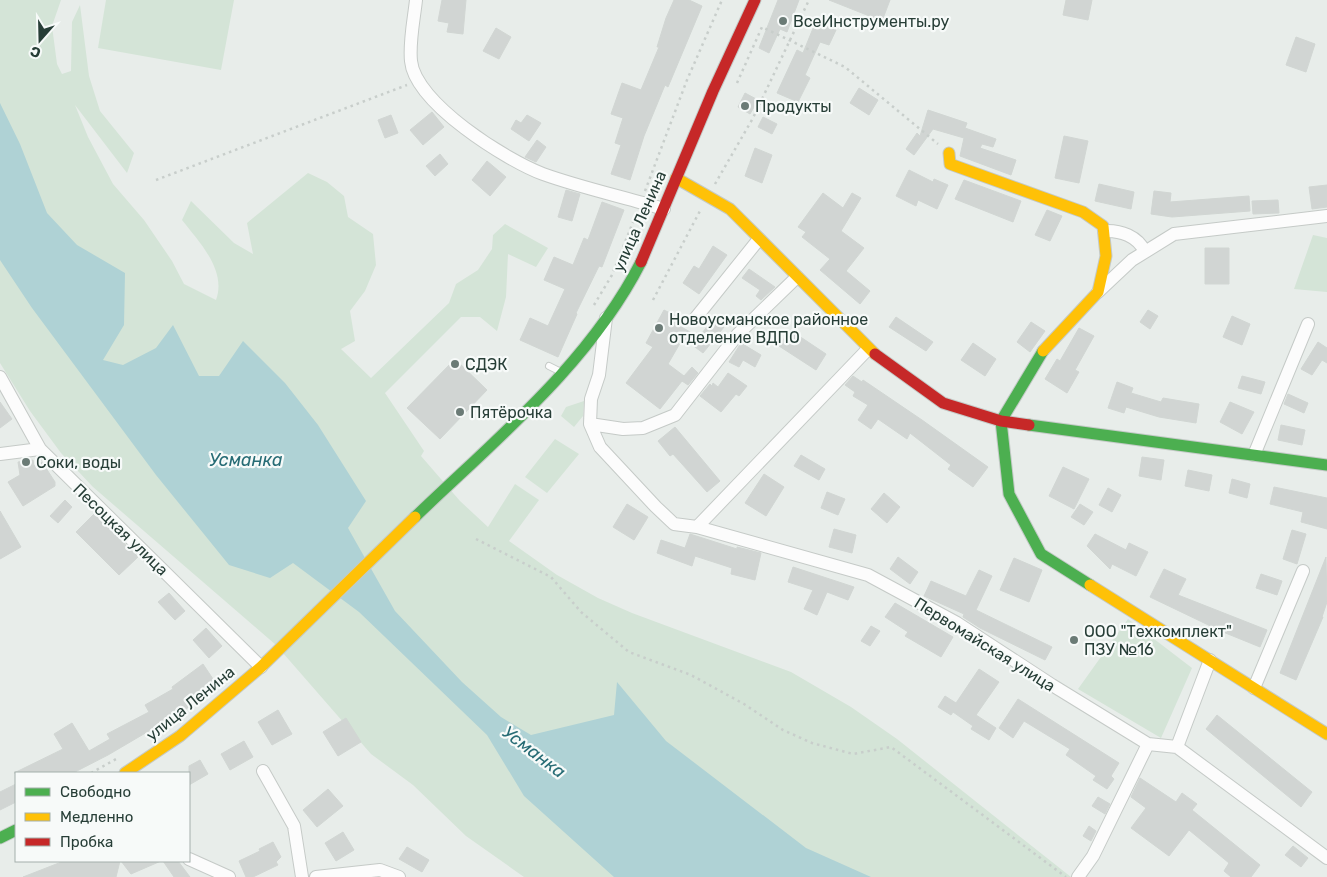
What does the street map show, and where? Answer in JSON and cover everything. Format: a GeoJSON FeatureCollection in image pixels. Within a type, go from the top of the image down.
{"type":"FeatureCollection","features":[{"type":"Feature","properties":{"kind":"street"},"geometry":{"type":"LineString","coordinates":[[416,0],[411,61],[418,82],[436,104],[482,141],[542,174],[664,209]]}},
{"type":"Feature","properties":{"kind":"street","name":"улица Ленина"},"geometry":{"type":"LineString","coordinates":[[126,772],[180,736],[273,656],[564,373],[606,317],[632,278],[664,209],[754,0]]}},
{"type":"Feature","properties":{"kind":"street"},"geometry":{"type":"LineString","coordinates":[[949,153],[950,164],[1083,212],[1104,226],[1106,256],[1098,292]]}},
{"type":"Feature","properties":{"kind":"street"},"geometry":{"type":"LineString","coordinates":[[676,178],[730,209],[868,349],[943,403],[1002,422],[1327,465]]}},
{"type":"Feature","properties":{"kind":"street"},"geometry":{"type":"LineString","coordinates":[[1327,216],[1174,234],[1132,260],[1046,346],[1002,422],[1009,494],[1041,554],[1327,734]]}},
{"type":"Feature","properties":{"kind":"street"},"geometry":{"type":"LineString","coordinates":[[1104,231],[1112,230],[1129,235],[1141,243],[1145,252]]}},
{"type":"Feature","properties":{"kind":"street"},"geometry":{"type":"LineString","coordinates":[[694,320],[759,239]]}},
{"type":"Feature","properties":{"kind":"street"},"geometry":{"type":"LineString","coordinates":[[606,317],[599,374],[591,399],[590,424],[623,429],[643,428],[675,415],[738,334],[797,277]]}},
{"type":"Feature","properties":{"kind":"street"},"geometry":{"type":"LineString","coordinates":[[1254,455],[1308,324]]}},
{"type":"Feature","properties":{"kind":"street"},"geometry":{"type":"LineString","coordinates":[[697,527],[868,349]]}},
{"type":"Feature","properties":{"kind":"street","name":"Песоцкая улица"},"geometry":{"type":"LineString","coordinates":[[0,378],[42,452],[261,666]]}},
{"type":"Feature","properties":{"kind":"street","name":"Первомайская улица"},"geometry":{"type":"LineString","coordinates":[[590,424],[600,447],[674,524],[697,527],[868,575],[957,623],[1052,685],[1148,744],[1177,746]]}},
{"type":"Feature","properties":{"kind":"street"},"geometry":{"type":"LineString","coordinates":[[0,454],[42,452]]}},
{"type":"Feature","properties":{"kind":"street"},"geometry":{"type":"LineString","coordinates":[[1254,688],[1303,571]]}},
{"type":"Feature","properties":{"kind":"street"},"geometry":{"type":"LineString","coordinates":[[1210,660],[1177,746],[1327,858]]}},
{"type":"Feature","properties":{"kind":"street"},"geometry":{"type":"LineString","coordinates":[[1078,877],[1093,856],[1148,744]]}},
{"type":"Feature","properties":{"kind":"street"},"geometry":{"type":"LineString","coordinates":[[264,770],[294,826],[302,877]]}},
{"type":"Feature","properties":{"kind":"street"},"geometry":{"type":"LineString","coordinates":[[0,838],[15,830]]}},
{"type":"Feature","properties":{"kind":"street"},"geometry":{"type":"LineString","coordinates":[[190,859],[229,877]]}},
{"type":"Feature","properties":{"kind":"street"},"geometry":{"type":"LineString","coordinates":[[316,877],[380,870],[399,877]]}},
{"type":"Feature","properties":{"kind":"lane"},"geometry":{"type":"LineString","coordinates":[[548,366],[564,373]]}},
{"type":"Feature","properties":{"kind":"path"},"geometry":{"type":"LineString","coordinates":[[696,62],[722,0]]}},
{"type":"Feature","properties":{"kind":"path"},"geometry":{"type":"LineString","coordinates":[[653,300],[707,197],[753,118],[809,0]]}},
{"type":"Feature","properties":{"kind":"path"},"geometry":{"type":"LineString","coordinates":[[737,83],[762,27],[845,67],[949,153]]}},
{"type":"Feature","properties":{"kind":"path"},"geometry":{"type":"LineString","coordinates":[[156,180],[418,82]]}},
{"type":"Feature","properties":{"kind":"path"},"geometry":{"type":"LineString","coordinates":[[476,539],[552,577],[580,612],[630,652],[691,675],[744,704],[783,730],[812,743],[853,754],[890,747],[1066,877]]}},
{"type":"Feature","properties":{"kind":"green space"},"geometry":{"type":"Polygon","coordinates":[[[0,0],[61,0],[52,26],[57,64],[62,74],[71,71],[72,22],[80,5],[89,76],[100,111],[134,153],[127,173],[75,105],[88,137],[113,184],[144,220],[172,261],[184,284],[216,300],[218,278],[215,267],[203,247],[182,220],[191,201],[234,243],[253,254],[247,223],[308,173],[327,182],[344,196],[348,217],[373,234],[376,265],[365,291],[350,311],[355,341],[341,349],[371,378],[449,303],[456,284],[478,270],[492,249],[493,235],[505,224],[548,248],[536,267],[508,254],[506,297],[497,331],[480,317],[461,317],[385,393],[424,451],[421,456],[460,501],[488,527],[515,484],[539,500],[509,541],[557,575],[598,598],[632,613],[791,672],[851,707],[897,739],[1071,877],[524,877],[466,836],[413,785],[371,754],[276,645],[93,487],[61,453],[30,411],[0,363],[0,0]]]}},
{"type":"Feature","properties":{"kind":"green space"},"geometry":{"type":"Polygon","coordinates":[[[106,0],[234,0],[221,70],[98,48],[106,0]]]}},
{"type":"Feature","properties":{"kind":"green space"},"geometry":{"type":"Polygon","coordinates":[[[1313,235],[1327,238],[1327,292],[1294,289],[1313,235]]]}},
{"type":"Feature","properties":{"kind":"green space"},"geometry":{"type":"Polygon","coordinates":[[[584,401],[583,416],[574,427],[561,416],[566,407],[584,401]]]}},
{"type":"Feature","properties":{"kind":"green space"},"geometry":{"type":"Polygon","coordinates":[[[555,439],[579,454],[547,493],[525,477],[555,439]]]}},
{"type":"Feature","properties":{"kind":"green space"},"geometry":{"type":"Polygon","coordinates":[[[1128,619],[1192,668],[1161,738],[1078,689],[1128,619]]]}},
{"type":"Feature","properties":{"kind":"water","name":"Усманка"},"geometry":{"type":"Polygon","coordinates":[[[0,103],[20,144],[47,213],[77,245],[125,273],[124,325],[103,360],[123,365],[156,348],[173,325],[199,376],[219,376],[243,341],[285,383],[318,425],[366,501],[348,528],[395,611],[462,682],[501,717],[531,735],[614,715],[617,682],[666,741],[806,848],[871,877],[614,877],[524,796],[487,735],[359,612],[293,563],[270,578],[229,565],[156,475],[32,308],[0,260],[0,103]]]}},
{"type":"Feature","properties":{"kind":"building"},"geometry":{"type":"Polygon","coordinates":[[[442,0],[466,0],[463,34],[447,32],[449,23],[438,21],[442,0]]]}},
{"type":"Feature","properties":{"kind":"building"},"geometry":{"type":"Polygon","coordinates":[[[674,0],[689,0],[702,6],[668,87],[665,85],[644,136],[630,180],[611,174],[621,145],[615,143],[623,118],[611,114],[622,83],[641,90],[659,47],[657,47],[666,18],[674,0]]]}},
{"type":"Feature","properties":{"kind":"building"},"geometry":{"type":"Polygon","coordinates":[[[778,0],[799,0],[787,32],[780,29],[769,53],[759,48],[778,0]]]}},
{"type":"Feature","properties":{"kind":"building"},"geometry":{"type":"Polygon","coordinates":[[[829,0],[890,0],[882,21],[829,0]]]}},
{"type":"Feature","properties":{"kind":"building"},"geometry":{"type":"Polygon","coordinates":[[[1066,0],[1092,0],[1088,20],[1063,15],[1066,0]]]}},
{"type":"Feature","properties":{"kind":"building"},"geometry":{"type":"Polygon","coordinates":[[[816,21],[836,30],[829,45],[820,42],[805,75],[810,78],[798,102],[777,93],[797,50],[803,53],[816,21]]]}},
{"type":"Feature","properties":{"kind":"building"},"geometry":{"type":"Polygon","coordinates":[[[496,28],[511,37],[499,59],[483,51],[496,28]]]}},
{"type":"Feature","properties":{"kind":"building"},"geometry":{"type":"Polygon","coordinates":[[[1296,37],[1315,44],[1306,72],[1286,65],[1296,37]]]}},
{"type":"Feature","properties":{"kind":"building"},"geometry":{"type":"Polygon","coordinates":[[[859,88],[878,100],[869,115],[850,103],[859,88]]]}},
{"type":"Feature","properties":{"kind":"building"},"geometry":{"type":"Polygon","coordinates":[[[745,93],[758,100],[750,114],[738,107],[745,93]]]}},
{"type":"Feature","properties":{"kind":"building"},"geometry":{"type":"Polygon","coordinates":[[[928,110],[967,123],[965,128],[996,139],[993,147],[982,144],[980,148],[1016,160],[1011,175],[960,156],[964,138],[933,129],[914,155],[906,149],[917,133],[920,136],[928,110]]]}},
{"type":"Feature","properties":{"kind":"building"},"geometry":{"type":"Polygon","coordinates":[[[432,112],[444,127],[423,145],[410,130],[432,112]]]}},
{"type":"Feature","properties":{"kind":"building"},"geometry":{"type":"Polygon","coordinates":[[[391,115],[398,133],[385,138],[378,120],[391,115]]]}},
{"type":"Feature","properties":{"kind":"building"},"geometry":{"type":"Polygon","coordinates":[[[527,115],[541,123],[529,141],[511,129],[516,120],[521,123],[527,115]]]}},
{"type":"Feature","properties":{"kind":"building"},"geometry":{"type":"Polygon","coordinates":[[[763,117],[777,124],[772,134],[758,127],[763,117]]]}},
{"type":"Feature","properties":{"kind":"building"},"geometry":{"type":"Polygon","coordinates":[[[1064,136],[1088,141],[1079,183],[1055,178],[1064,136]]]}},
{"type":"Feature","properties":{"kind":"building"},"geometry":{"type":"Polygon","coordinates":[[[537,140],[546,147],[536,162],[525,157],[537,140]]]}},
{"type":"Feature","properties":{"kind":"building"},"geometry":{"type":"Polygon","coordinates":[[[755,148],[772,155],[762,183],[745,176],[755,148]]]}},
{"type":"Feature","properties":{"kind":"building"},"geometry":{"type":"Polygon","coordinates":[[[440,154],[448,164],[435,176],[426,166],[440,154]]]}},
{"type":"Feature","properties":{"kind":"building"},"geometry":{"type":"Polygon","coordinates":[[[487,161],[506,177],[490,196],[472,180],[487,161]]]}},
{"type":"Feature","properties":{"kind":"building"},"geometry":{"type":"Polygon","coordinates":[[[909,170],[933,182],[934,179],[948,185],[937,209],[918,200],[916,206],[896,196],[909,170]]]}},
{"type":"Feature","properties":{"kind":"building"},"geometry":{"type":"Polygon","coordinates":[[[964,180],[1021,201],[1013,222],[955,199],[964,180]]]}},
{"type":"Feature","properties":{"kind":"building"},"geometry":{"type":"Polygon","coordinates":[[[1099,184],[1134,192],[1131,209],[1095,201],[1099,184]]]}},
{"type":"Feature","properties":{"kind":"building"},"geometry":{"type":"Polygon","coordinates":[[[1327,185],[1327,207],[1312,209],[1309,187],[1327,185]]]}},
{"type":"Feature","properties":{"kind":"building"},"geometry":{"type":"Polygon","coordinates":[[[566,190],[580,194],[572,221],[558,217],[566,190]]]}},
{"type":"Feature","properties":{"kind":"building"},"geometry":{"type":"Polygon","coordinates":[[[1154,191],[1171,193],[1170,202],[1249,196],[1250,211],[1172,217],[1151,214],[1154,191]]]}},
{"type":"Feature","properties":{"kind":"building"},"geometry":{"type":"Polygon","coordinates":[[[823,193],[843,208],[852,193],[861,198],[841,231],[864,248],[846,271],[870,291],[860,304],[820,270],[830,259],[802,237],[806,232],[798,227],[823,193]]]}},
{"type":"Feature","properties":{"kind":"building"},"geometry":{"type":"Polygon","coordinates":[[[1278,200],[1279,213],[1253,214],[1252,201],[1278,200]]]}},
{"type":"Feature","properties":{"kind":"building"},"geometry":{"type":"Polygon","coordinates":[[[602,202],[624,210],[602,267],[599,266],[576,313],[558,357],[520,340],[530,318],[548,326],[565,289],[544,280],[554,257],[573,265],[584,238],[588,240],[602,202]]]}},
{"type":"Feature","properties":{"kind":"building"},"geometry":{"type":"Polygon","coordinates":[[[1047,210],[1062,216],[1050,241],[1035,235],[1047,210]]]}},
{"type":"Feature","properties":{"kind":"building"},"geometry":{"type":"Polygon","coordinates":[[[713,246],[727,255],[699,294],[683,283],[694,266],[699,269],[713,246]]]}},
{"type":"Feature","properties":{"kind":"building"},"geometry":{"type":"Polygon","coordinates":[[[1205,248],[1229,248],[1229,284],[1205,284],[1205,248]]]}},
{"type":"Feature","properties":{"kind":"building"},"geometry":{"type":"Polygon","coordinates":[[[749,269],[775,287],[761,300],[756,296],[760,290],[742,278],[749,269]]]}},
{"type":"Feature","properties":{"kind":"building"},"geometry":{"type":"Polygon","coordinates":[[[664,310],[680,318],[676,324],[699,337],[713,319],[724,327],[703,353],[683,338],[668,364],[684,376],[692,367],[698,373],[688,385],[682,381],[660,409],[626,383],[653,347],[646,343],[664,310]]]}},
{"type":"Feature","properties":{"kind":"building"},"geometry":{"type":"Polygon","coordinates":[[[1148,310],[1158,316],[1150,329],[1140,322],[1148,310]]]}},
{"type":"Feature","properties":{"kind":"building"},"geometry":{"type":"Polygon","coordinates":[[[1232,316],[1250,324],[1242,345],[1223,337],[1232,316]]]}},
{"type":"Feature","properties":{"kind":"building"},"geometry":{"type":"Polygon","coordinates":[[[896,317],[933,342],[926,351],[889,327],[896,317]]]}},
{"type":"Feature","properties":{"kind":"building"},"geometry":{"type":"Polygon","coordinates":[[[1031,322],[1045,331],[1030,352],[1017,342],[1031,322]]]}},
{"type":"Feature","properties":{"kind":"building"},"geometry":{"type":"Polygon","coordinates":[[[1079,328],[1094,336],[1075,370],[1079,372],[1067,393],[1045,379],[1057,359],[1060,361],[1079,328]]]}},
{"type":"Feature","properties":{"kind":"building"},"geometry":{"type":"Polygon","coordinates":[[[790,330],[826,354],[816,370],[779,346],[790,330]]]}},
{"type":"Feature","properties":{"kind":"building"},"geometry":{"type":"Polygon","coordinates":[[[1318,342],[1327,348],[1327,363],[1322,360],[1312,375],[1301,369],[1318,342]]]}},
{"type":"Feature","properties":{"kind":"building"},"geometry":{"type":"Polygon","coordinates":[[[741,343],[761,355],[755,367],[743,360],[739,367],[729,362],[741,343]]]}},
{"type":"Feature","properties":{"kind":"building"},"geometry":{"type":"Polygon","coordinates":[[[973,343],[996,359],[985,376],[961,360],[973,343]]]}},
{"type":"Feature","properties":{"kind":"building"},"geometry":{"type":"Polygon","coordinates":[[[455,359],[487,390],[440,439],[407,408],[455,359]]]}},
{"type":"Feature","properties":{"kind":"building"},"geometry":{"type":"Polygon","coordinates":[[[728,373],[747,386],[739,396],[736,394],[721,412],[700,396],[710,384],[712,386],[713,383],[718,387],[728,373]]]}},
{"type":"Feature","properties":{"kind":"building"},"geometry":{"type":"Polygon","coordinates":[[[853,376],[862,382],[863,380],[988,467],[973,487],[948,469],[951,465],[910,433],[907,439],[878,419],[871,429],[858,420],[868,405],[853,396],[855,392],[845,385],[853,376]]]}},
{"type":"Feature","properties":{"kind":"building"},"geometry":{"type":"Polygon","coordinates":[[[1242,376],[1265,382],[1261,394],[1238,388],[1242,376]]]}},
{"type":"Feature","properties":{"kind":"building"},"geometry":{"type":"Polygon","coordinates":[[[1117,382],[1133,388],[1131,393],[1161,402],[1163,398],[1199,404],[1196,423],[1159,417],[1126,407],[1124,413],[1108,408],[1117,382]]]}},
{"type":"Feature","properties":{"kind":"building"},"geometry":{"type":"Polygon","coordinates":[[[1288,394],[1308,403],[1304,413],[1284,404],[1288,394]]]}},
{"type":"Feature","properties":{"kind":"building"},"geometry":{"type":"Polygon","coordinates":[[[0,402],[12,419],[0,428],[0,402]]]}},
{"type":"Feature","properties":{"kind":"building"},"geometry":{"type":"Polygon","coordinates":[[[1230,402],[1254,412],[1242,434],[1220,422],[1230,402]]]}},
{"type":"Feature","properties":{"kind":"building"},"geometry":{"type":"Polygon","coordinates":[[[1281,425],[1305,430],[1302,445],[1278,440],[1281,425]]]}},
{"type":"Feature","properties":{"kind":"building"},"geometry":{"type":"Polygon","coordinates":[[[675,427],[720,481],[707,492],[673,454],[670,456],[658,441],[675,427]]]}},
{"type":"Feature","properties":{"kind":"building"},"geometry":{"type":"Polygon","coordinates":[[[801,455],[825,469],[819,480],[794,466],[801,455]]]}},
{"type":"Feature","properties":{"kind":"building"},"geometry":{"type":"Polygon","coordinates":[[[1142,457],[1164,460],[1161,480],[1139,476],[1142,457]]]}},
{"type":"Feature","properties":{"kind":"building"},"geometry":{"type":"Polygon","coordinates":[[[33,460],[34,466],[42,462],[55,482],[55,486],[23,506],[8,482],[20,475],[18,462],[33,460]]]}},
{"type":"Feature","properties":{"kind":"building"},"geometry":{"type":"Polygon","coordinates":[[[1063,467],[1089,479],[1074,509],[1049,496],[1063,467]]]}},
{"type":"Feature","properties":{"kind":"building"},"geometry":{"type":"Polygon","coordinates":[[[1188,470],[1212,475],[1209,491],[1185,486],[1188,470]]]}},
{"type":"Feature","properties":{"kind":"building"},"geometry":{"type":"Polygon","coordinates":[[[764,474],[784,487],[766,516],[745,503],[764,474]]]}},
{"type":"Feature","properties":{"kind":"building"},"geometry":{"type":"Polygon","coordinates":[[[1232,479],[1250,484],[1247,498],[1229,493],[1232,479]]]}},
{"type":"Feature","properties":{"kind":"building"},"geometry":{"type":"Polygon","coordinates":[[[1274,487],[1327,498],[1327,529],[1301,522],[1303,512],[1270,504],[1274,487]]]}},
{"type":"Feature","properties":{"kind":"building"},"geometry":{"type":"Polygon","coordinates":[[[1108,488],[1121,495],[1112,512],[1099,505],[1108,488]]]}},
{"type":"Feature","properties":{"kind":"building"},"geometry":{"type":"Polygon","coordinates":[[[827,492],[845,499],[838,515],[821,508],[827,492]]]}},
{"type":"Feature","properties":{"kind":"building"},"geometry":{"type":"Polygon","coordinates":[[[884,493],[900,507],[887,523],[871,509],[884,493]]]}},
{"type":"Feature","properties":{"kind":"building"},"geometry":{"type":"Polygon","coordinates":[[[65,500],[72,507],[58,523],[50,516],[65,500]]]}},
{"type":"Feature","properties":{"kind":"building"},"geometry":{"type":"Polygon","coordinates":[[[627,504],[648,517],[634,540],[613,527],[627,504]]]}},
{"type":"Feature","properties":{"kind":"building"},"geometry":{"type":"Polygon","coordinates":[[[1080,504],[1093,512],[1084,525],[1071,517],[1080,504]]]}},
{"type":"Feature","properties":{"kind":"building"},"geometry":{"type":"Polygon","coordinates":[[[0,511],[21,547],[0,559],[0,511]]]}},
{"type":"Feature","properties":{"kind":"building"},"geometry":{"type":"Polygon","coordinates":[[[94,514],[138,557],[119,575],[76,532],[94,514]]]}},
{"type":"Feature","properties":{"kind":"building"},"geometry":{"type":"Polygon","coordinates":[[[834,529],[856,535],[852,553],[829,547],[834,529]]]}},
{"type":"Feature","properties":{"kind":"building"},"geometry":{"type":"Polygon","coordinates":[[[1292,530],[1306,534],[1297,564],[1283,559],[1292,530]]]}},
{"type":"Feature","properties":{"kind":"building"},"geometry":{"type":"Polygon","coordinates":[[[690,534],[737,549],[737,547],[761,553],[755,580],[731,574],[732,568],[695,556],[692,566],[657,553],[661,540],[685,548],[690,534]]]}},
{"type":"Feature","properties":{"kind":"building"},"geometry":{"type":"Polygon","coordinates":[[[1095,534],[1126,550],[1129,543],[1148,552],[1136,576],[1112,564],[1110,569],[1087,546],[1095,534]]]}},
{"type":"Feature","properties":{"kind":"building"},"geometry":{"type":"Polygon","coordinates":[[[898,557],[918,572],[910,584],[890,569],[898,557]]]}},
{"type":"Feature","properties":{"kind":"building"},"geometry":{"type":"Polygon","coordinates":[[[1326,557],[1327,602],[1323,617],[1296,680],[1280,673],[1326,557]]]}},
{"type":"Feature","properties":{"kind":"building"},"geometry":{"type":"Polygon","coordinates":[[[1014,558],[1042,570],[1029,602],[1000,590],[1014,558]]]}},
{"type":"Feature","properties":{"kind":"building"},"geometry":{"type":"Polygon","coordinates":[[[793,567],[854,587],[848,600],[827,592],[817,615],[804,609],[813,590],[788,582],[793,567]]]}},
{"type":"Feature","properties":{"kind":"building"},"geometry":{"type":"Polygon","coordinates":[[[1164,569],[1186,579],[1178,595],[1267,630],[1260,647],[1223,632],[1150,597],[1164,569]]]}},
{"type":"Feature","properties":{"kind":"building"},"geometry":{"type":"Polygon","coordinates":[[[979,570],[992,576],[976,610],[1052,647],[1045,660],[980,628],[963,617],[964,614],[924,596],[931,581],[966,596],[979,570]]]}},
{"type":"Feature","properties":{"kind":"building"},"geometry":{"type":"Polygon","coordinates":[[[1261,574],[1282,581],[1277,595],[1256,588],[1261,574]]]}},
{"type":"Feature","properties":{"kind":"building"},"geometry":{"type":"Polygon","coordinates":[[[169,593],[185,611],[175,620],[158,602],[169,593]]]}},
{"type":"Feature","properties":{"kind":"building"},"geometry":{"type":"Polygon","coordinates":[[[895,603],[953,637],[941,657],[905,636],[908,632],[885,617],[895,603]]]}},
{"type":"Feature","properties":{"kind":"building"},"geometry":{"type":"Polygon","coordinates":[[[871,626],[880,631],[870,646],[861,641],[871,626]]]}},
{"type":"Feature","properties":{"kind":"building"},"geometry":{"type":"Polygon","coordinates":[[[206,628],[222,646],[209,658],[193,640],[206,628]]]}},
{"type":"Feature","properties":{"kind":"building"},"geometry":{"type":"Polygon","coordinates":[[[203,664],[217,685],[188,708],[75,772],[16,772],[63,749],[54,734],[72,723],[89,751],[110,739],[107,734],[149,712],[145,705],[173,689],[172,687],[203,664]]]}},
{"type":"Feature","properties":{"kind":"building"},"geometry":{"type":"Polygon","coordinates":[[[979,669],[999,682],[976,715],[996,728],[989,740],[971,729],[973,726],[953,712],[951,715],[938,707],[945,696],[956,703],[979,669]]]}},
{"type":"Feature","properties":{"kind":"building"},"geometry":{"type":"Polygon","coordinates":[[[1018,699],[1119,763],[1111,776],[1114,779],[1107,789],[1093,780],[1096,776],[1066,755],[1070,749],[1024,721],[1013,738],[999,728],[1018,699]]]}},
{"type":"Feature","properties":{"kind":"building"},"geometry":{"type":"Polygon","coordinates":[[[278,710],[292,734],[272,745],[258,722],[278,710]]]}},
{"type":"Feature","properties":{"kind":"building"},"geometry":{"type":"Polygon","coordinates":[[[1217,715],[1312,792],[1301,807],[1206,729],[1217,715]]]}},
{"type":"Feature","properties":{"kind":"building"},"geometry":{"type":"Polygon","coordinates":[[[346,718],[361,742],[338,756],[323,732],[346,718]]]}},
{"type":"Feature","properties":{"kind":"building"},"geometry":{"type":"Polygon","coordinates":[[[244,741],[253,757],[230,770],[221,754],[244,741]]]}},
{"type":"Feature","properties":{"kind":"building"},"geometry":{"type":"Polygon","coordinates":[[[200,760],[208,774],[190,784],[189,766],[200,760]]]}},
{"type":"Feature","properties":{"kind":"building"},"geometry":{"type":"Polygon","coordinates":[[[1140,778],[1176,802],[1182,793],[1197,804],[1192,810],[1260,865],[1251,877],[1231,877],[1224,871],[1229,863],[1189,830],[1169,856],[1131,828],[1146,808],[1131,797],[1140,778]]]}},
{"type":"Feature","properties":{"kind":"building"},"geometry":{"type":"Polygon","coordinates":[[[15,784],[15,802],[0,810],[0,792],[15,784]]]}},
{"type":"Feature","properties":{"kind":"building"},"geometry":{"type":"Polygon","coordinates":[[[328,789],[343,806],[317,827],[303,810],[328,789]]]}},
{"type":"Feature","properties":{"kind":"building"},"geometry":{"type":"Polygon","coordinates":[[[1098,797],[1110,804],[1105,814],[1092,806],[1098,797]]]}},
{"type":"Feature","properties":{"kind":"building"},"geometry":{"type":"Polygon","coordinates":[[[1089,826],[1096,831],[1091,841],[1083,836],[1089,826]]]}},
{"type":"Feature","properties":{"kind":"building"},"geometry":{"type":"Polygon","coordinates":[[[343,832],[354,850],[336,861],[325,843],[343,832]]]}},
{"type":"Feature","properties":{"kind":"building"},"geometry":{"type":"Polygon","coordinates":[[[273,842],[281,857],[276,862],[278,865],[253,877],[246,877],[239,861],[260,851],[259,849],[273,842]]]}},
{"type":"Feature","properties":{"kind":"building"},"geometry":{"type":"Polygon","coordinates":[[[1293,846],[1308,858],[1301,867],[1285,855],[1293,846]]]}},
{"type":"Feature","properties":{"kind":"building"},"geometry":{"type":"Polygon","coordinates":[[[407,847],[429,860],[422,872],[399,859],[407,847]]]}},
{"type":"Feature","properties":{"kind":"building"},"geometry":{"type":"Polygon","coordinates":[[[61,862],[120,862],[116,877],[23,877],[61,862]]]}},
{"type":"Feature","properties":{"kind":"building"},"geometry":{"type":"Polygon","coordinates":[[[122,862],[159,862],[131,874],[122,862]]]}},
{"type":"Feature","properties":{"kind":"building"},"geometry":{"type":"Polygon","coordinates":[[[164,862],[179,862],[190,877],[174,877],[164,862]]]}},
{"type":"Feature","properties":{"kind":"traffic: fast"},"geometry":{"type":"LineString","coordinates":[[415,517],[508,429],[568,367],[620,299],[641,262]]}},
{"type":"Feature","properties":{"kind":"traffic: fast"},"geometry":{"type":"LineString","coordinates":[[1043,351],[1001,421],[1009,494],[1041,554],[1090,585]]}},
{"type":"Feature","properties":{"kind":"traffic: fast"},"geometry":{"type":"LineString","coordinates":[[1029,425],[1327,465]]}},
{"type":"Feature","properties":{"kind":"traffic: fast"},"geometry":{"type":"LineString","coordinates":[[0,838],[15,830]]}},
{"type":"Feature","properties":{"kind":"traffic: slow"},"geometry":{"type":"LineString","coordinates":[[949,153],[950,164],[1083,212],[1103,226],[1106,256],[1098,292],[1043,351]]}},
{"type":"Feature","properties":{"kind":"traffic: slow"},"geometry":{"type":"LineString","coordinates":[[676,178],[730,209],[875,354]]}},
{"type":"Feature","properties":{"kind":"traffic: slow"},"geometry":{"type":"LineString","coordinates":[[126,772],[180,736],[261,667],[415,517]]}},
{"type":"Feature","properties":{"kind":"traffic: slow"},"geometry":{"type":"LineString","coordinates":[[1090,585],[1327,734]]}},
{"type":"Feature","properties":{"kind":"traffic: jam"},"geometry":{"type":"LineString","coordinates":[[641,262],[713,91],[755,0]]}},
{"type":"Feature","properties":{"kind":"traffic: jam"},"geometry":{"type":"LineString","coordinates":[[875,354],[943,403],[1001,421],[1029,425]]}},
{"type":"Feature","properties":{"kind":"place","name":"ВсеИнструменты.ру"},"geometry":{"type":"Point","coordinates":[783,21]}},
{"type":"Feature","properties":{"kind":"place","name":"Продукты"},"geometry":{"type":"Point","coordinates":[745,106]}},
{"type":"Feature","properties":{"kind":"place","name":"Новоусманское районное отделение ВДПО"},"geometry":{"type":"Point","coordinates":[659,328]}},
{"type":"Feature","properties":{"kind":"place","name":"СДЭК"},"geometry":{"type":"Point","coordinates":[455,364]}},
{"type":"Feature","properties":{"kind":"place","name":"Пятёрочка"},"geometry":{"type":"Point","coordinates":[460,412]}},
{"type":"Feature","properties":{"kind":"place","name":"Соки, воды"},"geometry":{"type":"Point","coordinates":[26,462]}},
{"type":"Feature","properties":{"kind":"place","name":"ООО \"Техкомплект\" ПЗУ №16"},"geometry":{"type":"Point","coordinates":[1074,640]}}]}
